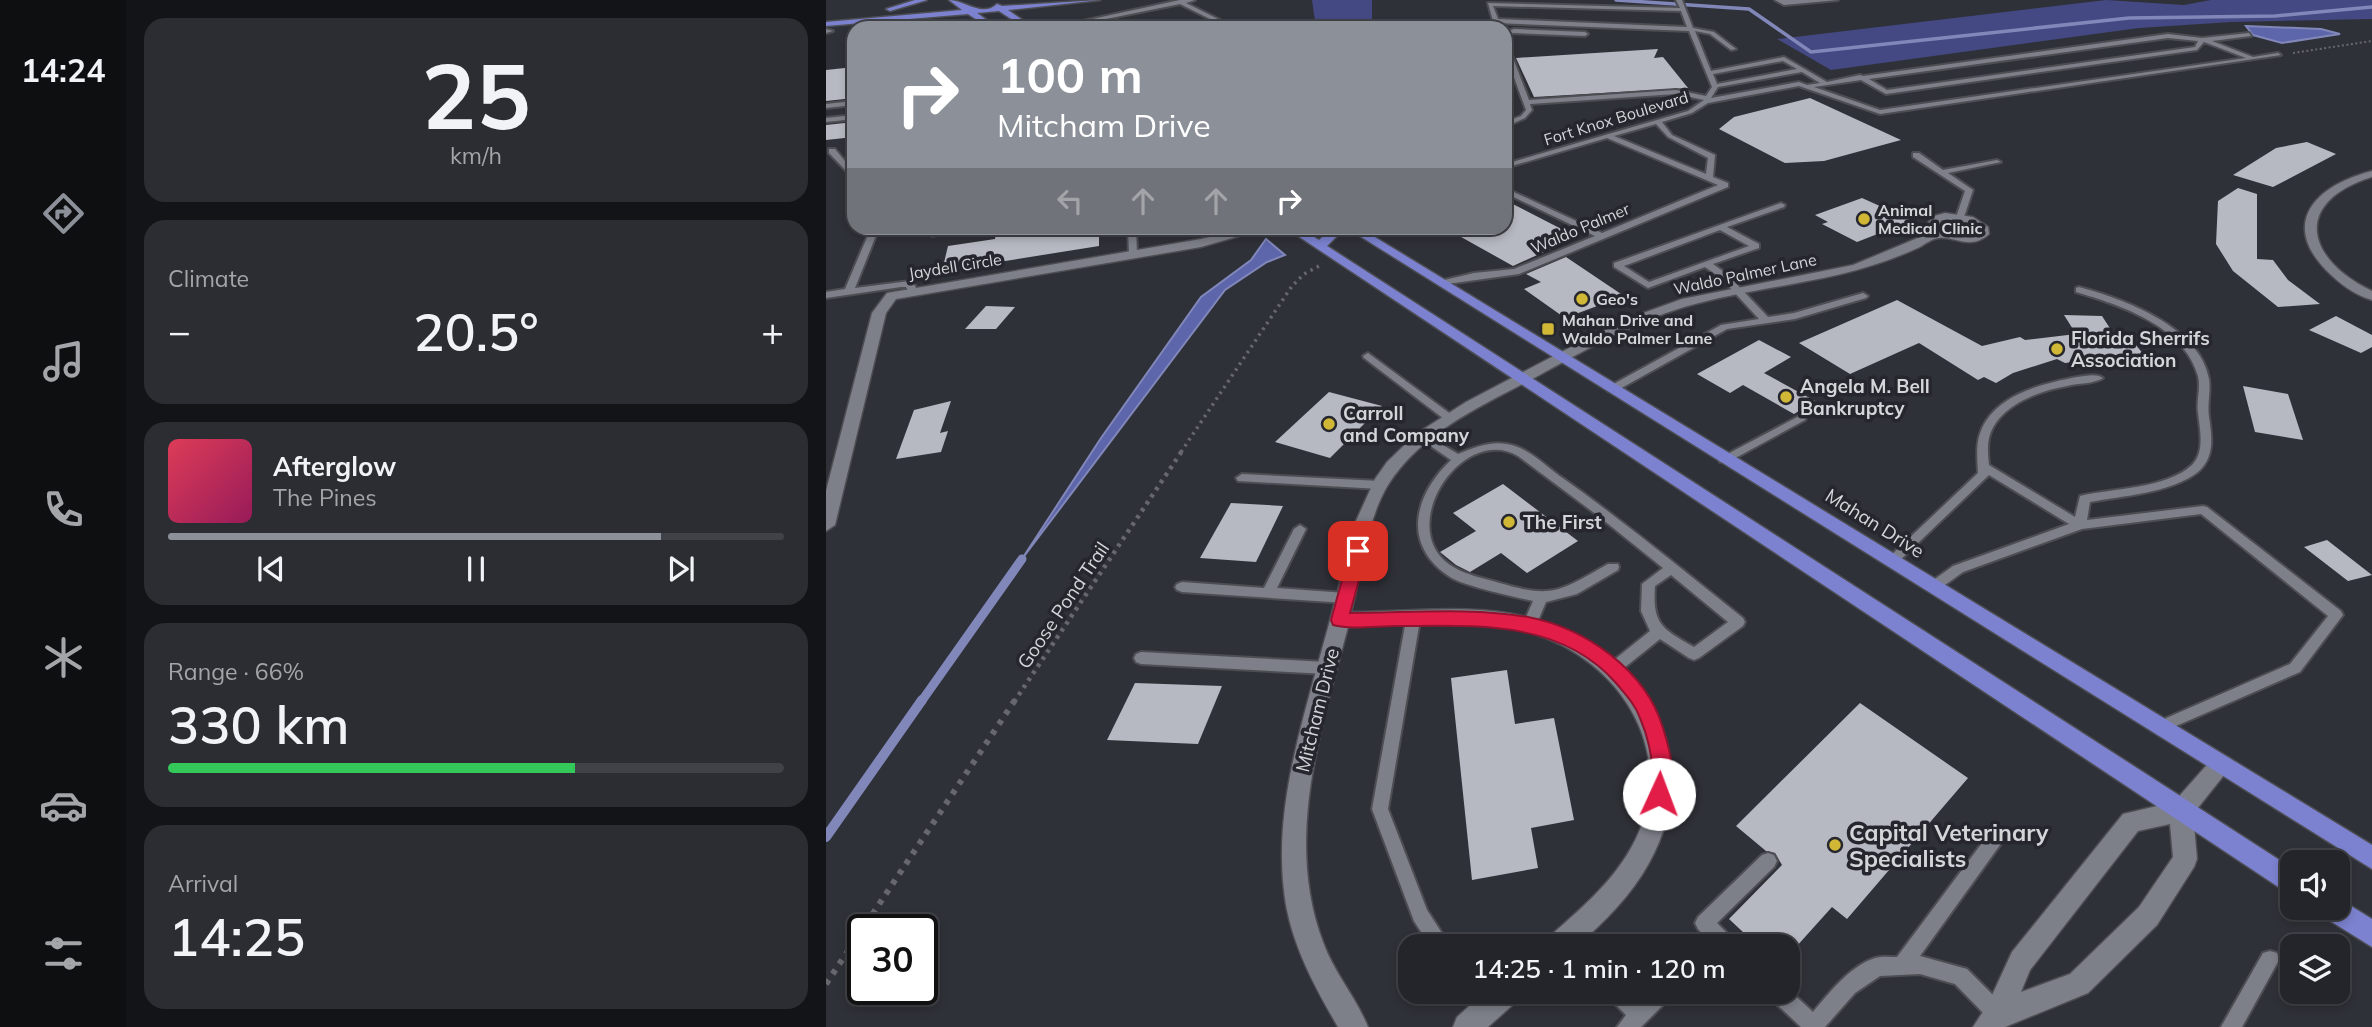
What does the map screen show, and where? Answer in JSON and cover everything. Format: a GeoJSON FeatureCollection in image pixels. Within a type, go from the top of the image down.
{"type":"FeatureCollection","features":[{"type":"Feature","properties":{"kind":"main road"},"geometry":{"type":"LineString","coordinates":[[879,11],[923,0]]}},
{"type":"Feature","properties":{"kind":"main road"},"geometry":{"type":"LineString","coordinates":[[826,16],[989,0],[1020,21]]}},
{"type":"Feature","properties":{"kind":"main road"},"geometry":{"type":"LineString","coordinates":[[873,21],[969,11],[998,4],[1096,0]]}},
{"type":"Feature","properties":{"kind":"main road"},"geometry":{"type":"LineString","coordinates":[[956,2],[982,21]]}},
{"type":"Feature","properties":{"kind":"main road"},"geometry":{"type":"LineString","coordinates":[[1030,21],[1036,12],[1066,3]]}},
{"type":"Feature","properties":{"kind":"main road"},"geometry":{"type":"LineString","coordinates":[[827,29],[847,26]]}},
{"type":"Feature","properties":{"kind":"main road"},"geometry":{"type":"LineString","coordinates":[[1303,235],[2280,874]]}},
{"type":"Feature","properties":{"kind":"main road"},"geometry":{"type":"LineString","coordinates":[[1320,246],[1332,235]]}},
{"type":"Feature","properties":{"kind":"main road","name":"Mahan Drive"},"geometry":{"type":"LineString","coordinates":[[1364,235],[2372,858]]}},
{"type":"Feature","properties":{"kind":"main road"},"geometry":{"type":"LineString","coordinates":[[2350,919],[2372,934]]}},
{"type":"Feature","properties":{"kind":"street"},"geometry":{"type":"LineString","coordinates":[[2372,174],[2333,190],[2314,209],[2310,220],[2315,244],[2325,260],[2357,290],[2372,296]]}},
{"type":"Feature","properties":{"kind":"street"},"geometry":{"type":"LineString","coordinates":[[1945,216],[1960,217],[1976,222],[1984,230],[1983,234],[1964,239],[1934,229],[1933,221],[1945,216]]}},
{"type":"Feature","properties":{"kind":"street","name":"Waldo Palmer Lane"},"geometry":{"type":"LineString","coordinates":[[1561,358],[1660,311],[1739,291],[1857,268],[1940,233]]}},
{"type":"Feature","properties":{"kind":"street","name":"Jaydell Circle"},"geometry":{"type":"LineString","coordinates":[[826,525],[830,490],[879,313],[892,296],[912,290],[1201,243],[1233,235]]}},
{"type":"Feature","properties":{"kind":"street","name":"Mitcham Drive"},"geometry":{"type":"LineString","coordinates":[[1354,1027],[1333,996],[1310,948],[1297,902],[1292,862],[1293,820],[1306,748],[1371,504],[1393,466],[1423,436],[1448,417],[1561,358]]}},
{"type":"Feature","properties":{"kind":"street"},"geometry":{"type":"LineString","coordinates":[[1340,620],[1494,620],[1530,624],[1585,647],[1614,668],[1637,694],[1650,717],[1662,774],[1656,815],[1643,852],[1619,888],[1575,934]]}},
{"type":"Feature","properties":{"kind":"street"},"geometry":{"type":"LineString","coordinates":[[1992,1021],[2021,961],[2131,822],[2181,811],[2221,765]]}},
{"type":"Feature","properties":{"kind":"street"},"geometry":{"type":"LineString","coordinates":[[1992,1021],[2080,984],[2148,916],[2185,859],[2181,811]]}},
{"type":"Feature","properties":{"kind":"lane"},"geometry":{"type":"LineString","coordinates":[[1086,21],[1192,0]]}},
{"type":"Feature","properties":{"kind":"lane"},"geometry":{"type":"LineString","coordinates":[[1778,0],[1784,4],[1835,0]]}},
{"type":"Feature","properties":{"kind":"lane"},"geometry":{"type":"LineString","coordinates":[[1180,2],[1219,21]]}},
{"type":"Feature","properties":{"kind":"lane"},"geometry":{"type":"LineString","coordinates":[[1682,5],[1490,4],[1492,13],[1691,29],[1712,33],[1733,50]]}},
{"type":"Feature","properties":{"kind":"lane","name":"Fort Knox Boulevard"},"geometry":{"type":"LineString","coordinates":[[1512,164],[1690,112],[1708,100],[1714,86],[1682,5]]}},
{"type":"Feature","properties":{"kind":"lane"},"geometry":{"type":"LineString","coordinates":[[1652,36],[1691,29]]}},
{"type":"Feature","properties":{"kind":"lane"},"geometry":{"type":"LineString","coordinates":[[1512,32],[1590,34]]}},
{"type":"Feature","properties":{"kind":"lane"},"geometry":{"type":"LineString","coordinates":[[1527,102],[1676,92],[1708,100],[1789,84],[1809,86],[2168,36],[2203,40],[2249,35]]}},
{"type":"Feature","properties":{"kind":"lane"},"geometry":{"type":"LineString","coordinates":[[2203,40],[2254,58]]}},
{"type":"Feature","properties":{"kind":"lane"},"geometry":{"type":"LineString","coordinates":[[1860,77],[1886,92],[2197,48],[2203,40]]}},
{"type":"Feature","properties":{"kind":"lane"},"geometry":{"type":"LineString","coordinates":[[1809,86],[1868,110],[1880,112],[2278,55]]}},
{"type":"Feature","properties":{"kind":"lane"},"geometry":{"type":"LineString","coordinates":[[2010,56],[2039,70]]}},
{"type":"Feature","properties":{"kind":"lane"},"geometry":{"type":"LineString","coordinates":[[1708,73],[1784,60],[1825,83]]}},
{"type":"Feature","properties":{"kind":"lane"},"geometry":{"type":"LineString","coordinates":[[1512,63],[1529,110],[1523,117],[1512,122]]}},
{"type":"Feature","properties":{"kind":"lane"},"geometry":{"type":"LineString","coordinates":[[1714,86],[1802,70]]}},
{"type":"Feature","properties":{"kind":"lane"},"geometry":{"type":"LineString","coordinates":[[826,106],[847,104]]}},
{"type":"Feature","properties":{"kind":"lane"},"geometry":{"type":"LineString","coordinates":[[826,120],[847,118]]}},
{"type":"Feature","properties":{"kind":"lane"},"geometry":{"type":"LineString","coordinates":[[1607,136],[1709,178],[1712,157],[1670,136],[1657,121]]}},
{"type":"Feature","properties":{"kind":"lane"},"geometry":{"type":"LineString","coordinates":[[832,151],[847,169]]}},
{"type":"Feature","properties":{"kind":"lane"},"geometry":{"type":"LineString","coordinates":[[1916,155],[1969,190],[1960,217]]}},
{"type":"Feature","properties":{"kind":"lane"},"geometry":{"type":"LineString","coordinates":[[1942,172],[1997,162]]}},
{"type":"Feature","properties":{"kind":"lane","name":"Waldo Palmer"},"geometry":{"type":"LineString","coordinates":[[1443,283],[1474,276],[1516,272],[1725,185],[1709,178]]}},
{"type":"Feature","properties":{"kind":"lane"},"geometry":{"type":"LineString","coordinates":[[1512,193],[1601,236]]}},
{"type":"Feature","properties":{"kind":"lane"},"geometry":{"type":"LineString","coordinates":[[1720,227],[1756,246],[1648,285],[1617,265],[1720,227],[1782,205]]}},
{"type":"Feature","properties":{"kind":"lane"},"geometry":{"type":"LineString","coordinates":[[849,292],[872,235]]}},
{"type":"Feature","properties":{"kind":"lane"},"geometry":{"type":"LineString","coordinates":[[1132,235],[1133,254]]}},
{"type":"Feature","properties":{"kind":"lane"},"geometry":{"type":"LineString","coordinates":[[1708,265],[1739,291],[1766,321]]}},
{"type":"Feature","properties":{"kind":"lane"},"geometry":{"type":"LineString","coordinates":[[826,295],[901,284],[910,284],[912,290]]}},
{"type":"Feature","properties":{"kind":"lane"},"geometry":{"type":"LineString","coordinates":[[2079,290],[2136,310],[2164,326],[2187,345],[2204,379],[2202,406],[2208,429],[2197,466],[2179,479],[2084,499],[2080,525]]}},
{"type":"Feature","properties":{"kind":"lane"},"geometry":{"type":"LineString","coordinates":[[1612,389],[1724,327],[1796,316],[1863,296]]}},
{"type":"Feature","properties":{"kind":"lane"},"geometry":{"type":"LineString","coordinates":[[1368,356],[1448,417]]}},
{"type":"Feature","properties":{"kind":"lane"},"geometry":{"type":"LineString","coordinates":[[1891,561],[1984,474],[1983,436],[1992,420],[2014,401],[2069,380],[2098,377]]}},
{"type":"Feature","properties":{"kind":"lane"},"geometry":{"type":"LineString","coordinates":[[1724,459],[1801,418]]}},
{"type":"Feature","properties":{"kind":"lane"},"geometry":{"type":"LineString","coordinates":[[1423,436],[1458,459]]}},
{"type":"Feature","properties":{"kind":"lane"},"geometry":{"type":"LineString","coordinates":[[1613,567],[1568,592],[1541,597],[1471,584],[1448,573],[1429,552],[1424,536],[1424,520],[1431,488],[1448,466],[1458,459],[1482,447],[1510,448],[1586,499],[1738,622],[1693,654],[1658,633],[1645,610],[1649,584],[1671,568]]}},
{"type":"Feature","properties":{"kind":"lane"},"geometry":{"type":"LineString","coordinates":[[1984,467],[2080,525]]}},
{"type":"Feature","properties":{"kind":"lane"},"geometry":{"type":"LineString","coordinates":[[1242,478],[1380,485]]}},
{"type":"Feature","properties":{"kind":"lane"},"geometry":{"type":"LineString","coordinates":[[1933,587],[1958,569],[2080,525],[2203,510],[2336,615],[2295,668],[2160,727]]}},
{"type":"Feature","properties":{"kind":"lane"},"geometry":{"type":"LineString","coordinates":[[1268,593],[1300,529]]}},
{"type":"Feature","properties":{"kind":"lane"},"geometry":{"type":"LineString","coordinates":[[1182,587],[1346,598]]}},
{"type":"Feature","properties":{"kind":"lane"},"geometry":{"type":"LineString","coordinates":[[1530,624],[1541,597]]}},
{"type":"Feature","properties":{"kind":"lane"},"geometry":{"type":"LineString","coordinates":[[1413,620],[1380,809],[1420,915],[1433,934]]}},
{"type":"Feature","properties":{"kind":"lane"},"geometry":{"type":"LineString","coordinates":[[1614,668],[1658,633]]}},
{"type":"Feature","properties":{"kind":"lane"},"geometry":{"type":"LineString","coordinates":[[1141,658],[1327,668]]}},
{"type":"Feature","properties":{"kind":"lane"},"geometry":{"type":"LineString","coordinates":[[1901,967],[1994,840]]}},
{"type":"Feature","properties":{"kind":"lane"},"geometry":{"type":"LineString","coordinates":[[1712,934],[1704,923],[1768,861]]}},
{"type":"Feature","properties":{"kind":"lane"},"geometry":{"type":"LineString","coordinates":[[2231,1027],[2270,960]]}},
{"type":"Feature","properties":{"kind":"lane"},"geometry":{"type":"LineString","coordinates":[[1790,1004],[1813,1026],[1849,985],[1877,967],[1920,965],[1960,976],[1992,1021]]}},
{"type":"Feature","properties":{"kind":"lane"},"geometry":{"type":"LineString","coordinates":[[1624,1004],[1633,1021],[1650,1004]]}},
{"type":"Feature","properties":{"kind":"path"},"geometry":{"type":"LineString","coordinates":[[2278,55],[2372,41]]}},
{"type":"Feature","properties":{"kind":"path","name":"Goose Pond Trail"},"geometry":{"type":"LineString","coordinates":[[826,984],[1292,286],[1304,274],[1338,257]]}},
{"type":"Feature","properties":{"kind":"shaded area"},"geometry":{"type":"Polygon","coordinates":[[[1312,0],[1372,0],[1372,21],[1315,21],[1312,0]]]}},
{"type":"Feature","properties":{"kind":"shaded area"},"geometry":{"type":"Polygon","coordinates":[[[2106,0],[2184,5],[2211,0],[2372,0],[2372,19],[2231,22],[2139,28],[1831,70],[1777,39],[2106,0]]]}},
{"type":"Feature","properties":{"kind":"shaded area"},"geometry":{"type":"Polygon","coordinates":[[[2246,26],[2321,29],[2340,34],[2282,43],[2253,35],[2246,26]]]}},
{"type":"Feature","properties":{"kind":"shaded area"},"geometry":{"type":"Polygon","coordinates":[[[1266,239],[1285,255],[1267,262],[1225,290],[1022,559],[1101,438],[1201,297],[1251,260],[1266,239]]]}},
{"type":"Feature","properties":{"kind":"building"},"geometry":{"type":"Polygon","coordinates":[[[1658,49],[1654,58],[1663,57],[1688,88],[1534,97],[1516,58],[1658,49]]]}},
{"type":"Feature","properties":{"kind":"building"},"geometry":{"type":"Polygon","coordinates":[[[847,68],[847,99],[826,101],[826,70],[847,68]]]}},
{"type":"Feature","properties":{"kind":"building"},"geometry":{"type":"Polygon","coordinates":[[[1810,98],[1901,140],[1824,161],[1785,163],[1719,129],[1734,117],[1810,98]]]}},
{"type":"Feature","properties":{"kind":"building"},"geometry":{"type":"Polygon","coordinates":[[[847,123],[847,138],[826,140],[826,125],[847,123]]]}},
{"type":"Feature","properties":{"kind":"building"},"geometry":{"type":"Polygon","coordinates":[[[2307,142],[2336,154],[2273,187],[2233,175],[2276,148],[2307,142]]]}},
{"type":"Feature","properties":{"kind":"building"},"geometry":{"type":"Polygon","coordinates":[[[2238,188],[2257,194],[2257,259],[2273,260],[2288,280],[2320,304],[2278,307],[2233,271],[2216,244],[2218,201],[2238,188]]]}},
{"type":"Feature","properties":{"kind":"building","name":"Animal Medical Clinic"},"geometry":{"type":"Polygon","coordinates":[[[1862,198],[1911,221],[1857,242],[1822,224],[1828,222],[1815,215],[1862,198]]]}},
{"type":"Feature","properties":{"kind":"building"},"geometry":{"type":"Polygon","coordinates":[[[1512,204],[1577,237],[1513,266],[1458,235],[1512,235],[1512,204]]]}},
{"type":"Feature","properties":{"kind":"building"},"geometry":{"type":"Polygon","coordinates":[[[996,235],[1099,235],[1099,246],[942,271],[948,246],[995,239],[996,235]]]}},
{"type":"Feature","properties":{"kind":"building"},"geometry":{"type":"Polygon","coordinates":[[[1566,257],[1624,296],[1565,318],[1524,289],[1541,282],[1526,274],[1566,257]]]}},
{"type":"Feature","properties":{"kind":"building"},"geometry":{"type":"Polygon","coordinates":[[[1897,300],[1982,346],[2020,337],[2025,340],[2076,334],[2064,315],[2102,316],[2113,333],[2126,333],[2144,355],[2092,355],[2089,360],[2065,363],[2057,359],[2013,373],[1996,383],[1984,377],[1978,380],[1919,343],[1850,374],[1799,343],[1897,300]]]}},
{"type":"Feature","properties":{"kind":"building"},"geometry":{"type":"Polygon","coordinates":[[[986,306],[1015,307],[996,329],[965,329],[986,306]]]}},
{"type":"Feature","properties":{"kind":"building"},"geometry":{"type":"Polygon","coordinates":[[[2336,316],[2372,335],[2372,347],[2361,353],[2309,330],[2336,316]]]}},
{"type":"Feature","properties":{"kind":"building"},"geometry":{"type":"Polygon","coordinates":[[[1759,340],[1791,357],[1764,373],[1815,401],[1794,414],[1743,385],[1730,393],[1697,374],[1759,340]]]}},
{"type":"Feature","properties":{"kind":"building"},"geometry":{"type":"Polygon","coordinates":[[[2243,386],[2288,394],[2303,440],[2255,432],[2243,386]]]}},
{"type":"Feature","properties":{"kind":"building","name":"Carroll and Company"},"geometry":{"type":"Polygon","coordinates":[[[1329,392],[1382,406],[1330,458],[1275,442],[1329,392]]]}},
{"type":"Feature","properties":{"kind":"building"},"geometry":{"type":"Polygon","coordinates":[[[951,401],[940,433],[948,431],[941,452],[896,459],[914,410],[951,401]]]}},
{"type":"Feature","properties":{"kind":"building","name":"The First"},"geometry":{"type":"Polygon","coordinates":[[[1503,484],[1578,541],[1527,573],[1501,553],[1470,572],[1456,565],[1440,552],[1476,531],[1453,513],[1503,484]]]}},
{"type":"Feature","properties":{"kind":"building"},"geometry":{"type":"Polygon","coordinates":[[[1231,503],[1283,506],[1256,562],[1200,558],[1231,503]]]}},
{"type":"Feature","properties":{"kind":"building"},"geometry":{"type":"Polygon","coordinates":[[[2327,540],[2372,575],[2348,581],[2304,547],[2327,540]]]}},
{"type":"Feature","properties":{"kind":"building"},"geometry":{"type":"Polygon","coordinates":[[[1507,670],[1515,724],[1554,718],[1574,820],[1531,828],[1538,868],[1472,880],[1451,678],[1507,670]]]}},
{"type":"Feature","properties":{"kind":"building"},"geometry":{"type":"Polygon","coordinates":[[[1135,683],[1222,686],[1198,744],[1107,740],[1135,683]]]}},
{"type":"Feature","properties":{"kind":"building","name":"Capital Veterinary Specialists"},"geometry":{"type":"Polygon","coordinates":[[[1860,703],[1968,778],[1847,919],[1832,907],[1800,943],[1800,934],[1745,934],[1729,919],[1782,865],[1775,853],[1766,851],[1736,826],[1860,703]]]}},
{"type":"Feature","properties":{"kind":"waterway"},"geometry":{"type":"LineString","coordinates":[[1616,0],[1749,9],[1811,52],[2129,18],[2275,16],[2372,7]]}},
{"type":"Feature","properties":{"kind":"waterway"},"geometry":{"type":"LineString","coordinates":[[921,702],[1022,559]]}},
{"type":"Feature","properties":{"kind":"waterway"},"geometry":{"type":"LineString","coordinates":[[826,837],[922,700]]}},
{"type":"Feature","properties":{"kind":"place","name":"Animal Medical Clinic"},"geometry":{"type":"Point","coordinates":[1864,219]}},
{"type":"Feature","properties":{"kind":"place","name":"Geo's"},"geometry":{"type":"Point","coordinates":[1582,299]}},
{"type":"Feature","properties":{"kind":"place","name":"Mahan Drive and Waldo Palmer Lane"},"geometry":{"type":"Point","coordinates":[1548,329]}},
{"type":"Feature","properties":{"kind":"place","name":"Florida Sherrifs Association"},"geometry":{"type":"Point","coordinates":[2057,349]}},
{"type":"Feature","properties":{"kind":"place","name":"Angela M. Bell Bankruptcy"},"geometry":{"type":"Point","coordinates":[1786,397]}},
{"type":"Feature","properties":{"kind":"place","name":"Carroll and Company"},"geometry":{"type":"Point","coordinates":[1329,424]}},
{"type":"Feature","properties":{"kind":"place","name":"The First"},"geometry":{"type":"Point","coordinates":[1509,522]}},
{"type":"Feature","properties":{"kind":"place","name":"Capital Veterinary Specialists"},"geometry":{"type":"Point","coordinates":[1835,845]}},
{"type":"Feature","properties":{"kind":"route"},"geometry":{"type":"LineString","coordinates":[[1358,551],[1340,620],[1494,620],[1530,624],[1563,635],[1614,668],[1637,694],[1650,717],[1660,754],[1662,774],[1659,794]]}}]}
